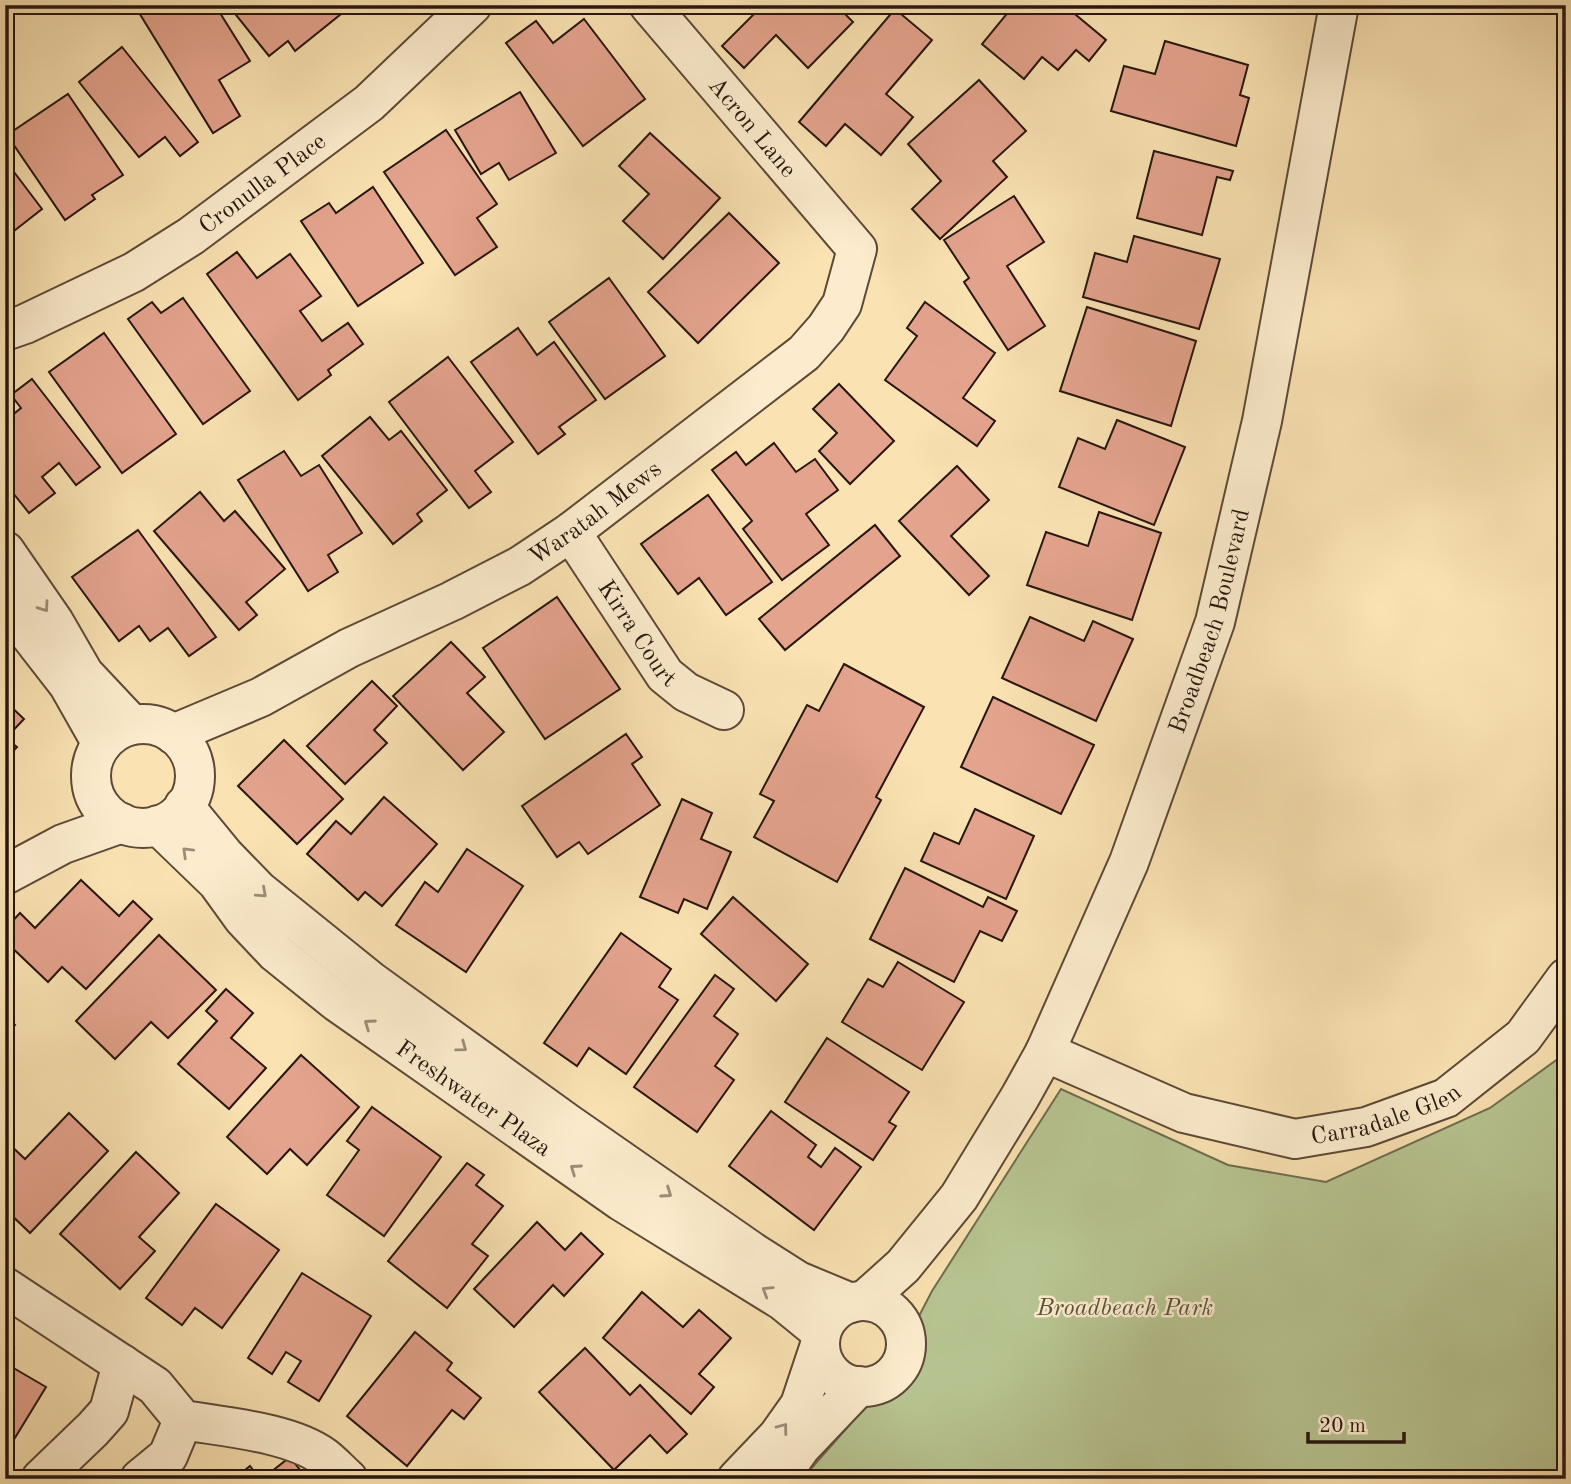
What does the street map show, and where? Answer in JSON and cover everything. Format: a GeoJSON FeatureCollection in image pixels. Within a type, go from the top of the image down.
{"type":"FeatureCollection","features":[{"type":"Feature","properties":{"kind":"street","name":"Cronulla Place"},"geometry":{"type":"LineString","coordinates":[[12,331],[134,272],[191,236],[369,103],[472,5]]}},
{"type":"Feature","properties":{"kind":"street","name":"Acron Lane"},"geometry":{"type":"LineString","coordinates":[[649,5],[857,249]]}},
{"type":"Feature","properties":{"kind":"street","name":"Broadbeach Boulevard"},"geometry":{"type":"LineString","coordinates":[[871,1307],[924,1279],[959,1197],[1045,1052],[1129,862],[1215,622],[1262,421],[1335,6]]}},
{"type":"Feature","properties":{"kind":"street","name":"Waratah Mews"},"geometry":{"type":"LineString","coordinates":[[173,734],[261,697],[349,648],[452,601],[520,566],[571,532],[804,353],[842,304],[857,249]]}},
{"type":"Feature","properties":{"kind":"street","name":"Kirra Court"},"geometry":{"type":"LineString","coordinates":[[571,532],[665,675],[686,692],[724,710]]}},
{"type":"Feature","properties":{"kind":"street"},"geometry":{"type":"LineString","coordinates":[[5,551],[54,622],[117,734]]}},
{"type":"Feature","properties":{"kind":"street"},"geometry":{"type":"LineString","coordinates":[[5,603],[68,684],[117,734]]}},
{"type":"Feature","properties":{"kind":"street","name":"Waratah Mews"},"geometry":{"type":"LineString","coordinates":[[194,770],[261,697]]}},
{"type":"Feature","properties":{"kind":"street"},"geometry":{"type":"LineString","coordinates":[[8,873],[63,844],[155,818],[193,789],[194,770],[187,749],[173,734],[153,725],[117,734],[92,764],[91,778],[94,793],[105,811],[155,818]]}},
{"type":"Feature","properties":{"kind":"street"},"geometry":{"type":"LineString","coordinates":[[8,873],[94,793]]}},
{"type":"Feature","properties":{"kind":"street","name":"Freshwater Plaza"},"geometry":{"type":"LineString","coordinates":[[155,818],[225,856],[258,890],[372,982],[567,1123],[754,1253],[798,1281],[871,1307]]}},
{"type":"Feature","properties":{"kind":"street","name":"Freshwater Plaza"},"geometry":{"type":"LineString","coordinates":[[155,818],[216,882],[243,918],[276,953],[337,1002],[621,1201],[783,1301],[821,1338]]}},
{"type":"Feature","properties":{"kind":"street","name":"Carradale Glen"},"geometry":{"type":"LineString","coordinates":[[1045,1052],[1184,1113],[1295,1139],[1366,1127],[1446,1098],[1523,1037],[1566,978]]}},
{"type":"Feature","properties":{"kind":"street"},"geometry":{"type":"LineString","coordinates":[[5,1287],[155,1386],[183,1420],[258,1432],[286,1440],[322,1455],[348,1479]]}},
{"type":"Feature","properties":{"kind":"street"},"geometry":{"type":"LineString","coordinates":[[737,1479],[778,1436],[800,1405],[821,1338],[830,1316],[871,1307],[903,1329],[905,1342],[900,1363],[886,1380],[874,1385],[859,1386],[834,1376],[825,1365],[821,1338]]}},
{"type":"Feature","properties":{"kind":"street"},"geometry":{"type":"LineString","coordinates":[[41,1479],[109,1411],[121,1364]]}},
{"type":"Feature","properties":{"kind":"street"},"geometry":{"type":"LineString","coordinates":[[778,1479],[801,1447],[859,1386]]}},
{"type":"Feature","properties":{"kind":"street"},"geometry":{"type":"LineString","coordinates":[[140,1479],[168,1456],[183,1420]]}},
{"type":"Feature","properties":{"kind":"green space","name":"Broadbeach Park"},"geometry":{"type":"Polygon","coordinates":[[[1566,1053],[1566,1479],[802,1479],[881,1389],[932,1291],[1061,1089],[1228,1165],[1326,1182],[1490,1108],[1566,1053]]]}},
{"type":"Feature","properties":{"kind":"building"},"geometry":{"type":"Polygon","coordinates":[[[148,5],[215,5],[250,61],[219,80],[240,116],[213,133],[138,11],[148,5]]]}},
{"type":"Feature","properties":{"kind":"building"},"geometry":{"type":"Polygon","coordinates":[[[228,5],[342,5],[346,10],[295,51],[288,41],[269,56],[228,5]]]}},
{"type":"Feature","properties":{"kind":"building"},"geometry":{"type":"Polygon","coordinates":[[[763,5],[836,5],[853,22],[808,68],[776,35],[744,68],[722,46],[763,5]]]}},
{"type":"Feature","properties":{"kind":"building"},"geometry":{"type":"Polygon","coordinates":[[[1014,5],[1064,5],[1106,40],[1089,61],[1076,50],[1058,70],[1042,57],[1024,79],[982,44],[1014,5]]]}},
{"type":"Feature","properties":{"kind":"building"},"geometry":{"type":"Polygon","coordinates":[[[895,9],[932,40],[886,94],[913,117],[881,155],[845,124],[826,146],[799,122],[895,9]]]}},
{"type":"Feature","properties":{"kind":"building"},"geometry":{"type":"Polygon","coordinates":[[[584,19],[645,99],[583,146],[506,43],[536,21],[553,43],[584,19]]]}},
{"type":"Feature","properties":{"kind":"building"},"geometry":{"type":"Polygon","coordinates":[[[1165,41],[1248,65],[1240,95],[1249,98],[1236,146],[1111,111],[1124,66],[1155,74],[1165,41]]]}},
{"type":"Feature","properties":{"kind":"building"},"geometry":{"type":"Polygon","coordinates":[[[122,47],[198,142],[180,156],[165,137],[139,157],[79,82],[122,47]]]}},
{"type":"Feature","properties":{"kind":"building"},"geometry":{"type":"Polygon","coordinates":[[[979,80],[1026,131],[993,161],[1007,177],[940,239],[912,209],[941,181],[908,144],[979,80]]]}},
{"type":"Feature","properties":{"kind":"building"},"geometry":{"type":"Polygon","coordinates":[[[520,92],[556,153],[509,180],[499,163],[481,174],[455,130],[520,92]]]}},
{"type":"Feature","properties":{"kind":"building"},"geometry":{"type":"Polygon","coordinates":[[[68,94],[123,175],[92,195],[95,199],[65,220],[7,135],[68,94]]]}},
{"type":"Feature","properties":{"kind":"building"},"geometry":{"type":"Polygon","coordinates":[[[446,130],[497,204],[477,218],[497,247],[455,275],[384,172],[446,130]]]}},
{"type":"Feature","properties":{"kind":"building"},"geometry":{"type":"Polygon","coordinates":[[[650,133],[720,198],[663,259],[623,221],[649,194],[619,166],[650,133]]]}},
{"type":"Feature","properties":{"kind":"building"},"geometry":{"type":"Polygon","coordinates":[[[1154,151],[1233,171],[1230,180],[1217,177],[1202,235],[1137,218],[1154,151]]]}},
{"type":"Feature","properties":{"kind":"building"},"geometry":{"type":"Polygon","coordinates":[[[14,172],[42,209],[5,238],[5,179],[14,172]]]}},
{"type":"Feature","properties":{"kind":"building"},"geometry":{"type":"Polygon","coordinates":[[[373,187],[423,263],[358,306],[301,221],[329,203],[336,213],[373,187]]]}},
{"type":"Feature","properties":{"kind":"building"},"geometry":{"type":"Polygon","coordinates":[[[1014,196],[1044,242],[1007,266],[1045,326],[1008,350],[964,282],[969,278],[944,240],[1014,196]]]}},
{"type":"Feature","properties":{"kind":"building"},"geometry":{"type":"Polygon","coordinates":[[[729,213],[779,263],[698,343],[648,292],[729,213]]]}},
{"type":"Feature","properties":{"kind":"building"},"geometry":{"type":"Polygon","coordinates":[[[1134,236],[1220,259],[1199,329],[1083,297],[1095,253],[1127,262],[1134,236]]]}},
{"type":"Feature","properties":{"kind":"building"},"geometry":{"type":"Polygon","coordinates":[[[237,252],[257,278],[290,254],[321,296],[300,311],[322,341],[348,323],[363,344],[328,370],[331,375],[298,400],[207,274],[237,252]]]}},
{"type":"Feature","properties":{"kind":"building"},"geometry":{"type":"Polygon","coordinates":[[[609,278],[665,356],[605,399],[549,322],[609,278]]]}},
{"type":"Feature","properties":{"kind":"building"},"geometry":{"type":"Polygon","coordinates":[[[183,298],[250,391],[203,424],[128,319],[152,302],[161,313],[183,298]]]}},
{"type":"Feature","properties":{"kind":"building"},"geometry":{"type":"Polygon","coordinates":[[[925,302],[995,353],[963,398],[995,421],[977,446],[885,380],[917,336],[907,328],[925,302]]]}},
{"type":"Feature","properties":{"kind":"building"},"geometry":{"type":"Polygon","coordinates":[[[1087,307],[1196,341],[1171,426],[1060,391],[1087,307]]]}},
{"type":"Feature","properties":{"kind":"building"},"geometry":{"type":"Polygon","coordinates":[[[518,328],[537,355],[554,342],[596,400],[559,427],[565,434],[538,454],[471,362],[518,328]]]}},
{"type":"Feature","properties":{"kind":"building"},"geometry":{"type":"Polygon","coordinates":[[[104,333],[176,434],[122,473],[49,372],[104,333]]]}},
{"type":"Feature","properties":{"kind":"building"},"geometry":{"type":"Polygon","coordinates":[[[448,357],[513,442],[475,471],[491,492],[469,508],[389,402],[448,357]]]}},
{"type":"Feature","properties":{"kind":"building"},"geometry":{"type":"Polygon","coordinates":[[[32,379],[100,467],[76,485],[59,463],[42,477],[55,493],[29,513],[5,483],[5,421],[21,408],[11,395],[32,379]]]}},
{"type":"Feature","properties":{"kind":"building"},"geometry":{"type":"Polygon","coordinates":[[[839,384],[894,441],[850,484],[819,451],[837,433],[813,409],[839,384]]]}},
{"type":"Feature","properties":{"kind":"building"},"geometry":{"type":"Polygon","coordinates":[[[370,417],[389,440],[401,431],[447,490],[417,514],[422,521],[393,544],[322,456],[370,417]]]}},
{"type":"Feature","properties":{"kind":"building"},"geometry":{"type":"Polygon","coordinates":[[[1117,420],[1185,447],[1154,525],[1059,487],[1078,438],[1105,449],[1117,420]]]}},
{"type":"Feature","properties":{"kind":"building"},"geometry":{"type":"Polygon","coordinates":[[[774,443],[796,472],[815,459],[838,490],[806,514],[829,545],[782,580],[743,529],[752,521],[712,470],[736,452],[746,465],[774,443]]]}},
{"type":"Feature","properties":{"kind":"building"},"geometry":{"type":"Polygon","coordinates":[[[284,451],[301,476],[319,465],[362,533],[328,555],[338,572],[308,591],[238,480],[284,451]]]}},
{"type":"Feature","properties":{"kind":"building"},"geometry":{"type":"Polygon","coordinates":[[[957,466],[989,500],[951,536],[989,576],[969,595],[899,521],[957,466]]]}},
{"type":"Feature","properties":{"kind":"building"},"geometry":{"type":"Polygon","coordinates":[[[200,492],[224,521],[235,511],[285,569],[246,602],[257,615],[239,630],[154,531],[200,492]]]}},
{"type":"Feature","properties":{"kind":"building"},"geometry":{"type":"Polygon","coordinates":[[[708,495],[772,582],[726,615],[699,578],[678,594],[641,544],[708,495]]]}},
{"type":"Feature","properties":{"kind":"building"},"geometry":{"type":"Polygon","coordinates":[[[1099,512],[1161,533],[1132,620],[1027,585],[1046,532],[1088,546],[1099,512]]]}},
{"type":"Feature","properties":{"kind":"building"},"geometry":{"type":"Polygon","coordinates":[[[875,525],[900,556],[785,650],[759,619],[875,525]]]}},
{"type":"Feature","properties":{"kind":"building"},"geometry":{"type":"Polygon","coordinates":[[[138,530],[216,637],[189,656],[168,628],[150,641],[139,626],[119,641],[72,577],[138,530]]]}},
{"type":"Feature","properties":{"kind":"building"},"geometry":{"type":"Polygon","coordinates":[[[557,597],[620,689],[545,739],[483,648],[557,597]]]}},
{"type":"Feature","properties":{"kind":"building"},"geometry":{"type":"Polygon","coordinates":[[[1030,617],[1084,641],[1093,621],[1133,639],[1096,721],[1002,678],[1030,617]]]}},
{"type":"Feature","properties":{"kind":"building"},"geometry":{"type":"Polygon","coordinates":[[[451,642],[485,677],[467,693],[504,732],[463,770],[393,696],[451,642]]]}},
{"type":"Feature","properties":{"kind":"building"},"geometry":{"type":"Polygon","coordinates":[[[844,664],[924,707],[876,797],[881,800],[837,882],[754,837],[774,801],[760,794],[807,705],[819,711],[844,664]]]}},
{"type":"Feature","properties":{"kind":"building"},"geometry":{"type":"Polygon","coordinates":[[[372,681],[397,706],[374,730],[387,743],[345,784],[307,746],[372,681]]]}},
{"type":"Feature","properties":{"kind":"building"},"geometry":{"type":"Polygon","coordinates":[[[993,697],[1094,745],[1061,814],[961,767],[993,697]]]}},
{"type":"Feature","properties":{"kind":"building"},"geometry":{"type":"Polygon","coordinates":[[[5,701],[24,719],[6,738],[17,747],[5,760],[5,701]]]}},
{"type":"Feature","properties":{"kind":"building"},"geometry":{"type":"Polygon","coordinates":[[[626,734],[642,757],[632,764],[660,805],[588,854],[579,842],[557,857],[522,806],[626,734]]]}},
{"type":"Feature","properties":{"kind":"building"},"geometry":{"type":"Polygon","coordinates":[[[284,740],[343,799],[297,844],[238,786],[284,740]]]}},
{"type":"Feature","properties":{"kind":"building"},"geometry":{"type":"Polygon","coordinates":[[[384,797],[437,844],[382,906],[365,892],[358,900],[307,854],[336,821],[351,834],[384,797]]]}},
{"type":"Feature","properties":{"kind":"building"},"geometry":{"type":"Polygon","coordinates":[[[682,799],[712,813],[701,839],[731,852],[707,909],[684,899],[678,913],[640,897],[682,799]]]}},
{"type":"Feature","properties":{"kind":"building"},"geometry":{"type":"Polygon","coordinates":[[[975,809],[1034,836],[1006,899],[921,861],[934,833],[959,844],[975,809]]]}},
{"type":"Feature","properties":{"kind":"building"},"geometry":{"type":"Polygon","coordinates":[[[467,849],[523,886],[466,972],[396,925],[425,882],[438,892],[467,849]]]}},
{"type":"Feature","properties":{"kind":"building"},"geometry":{"type":"Polygon","coordinates":[[[905,868],[983,907],[988,897],[1017,911],[1002,941],[980,931],[954,982],[870,939],[905,868]]]}},
{"type":"Feature","properties":{"kind":"building"},"geometry":{"type":"Polygon","coordinates":[[[81,880],[119,916],[133,901],[152,919],[86,989],[62,967],[48,982],[5,941],[5,929],[20,913],[35,928],[81,880]]]}},
{"type":"Feature","properties":{"kind":"building"},"geometry":{"type":"Polygon","coordinates":[[[733,897],[808,964],[776,1001],[701,934],[733,897]]]}},
{"type":"Feature","properties":{"kind":"building"},"geometry":{"type":"Polygon","coordinates":[[[621,933],[671,969],[659,987],[678,1000],[626,1074],[589,1048],[577,1066],[544,1043],[621,933]]]}},
{"type":"Feature","properties":{"kind":"building"},"geometry":{"type":"Polygon","coordinates":[[[159,935],[216,990],[168,1038],[151,1022],[115,1059],[76,1021],[159,935]]]}},
{"type":"Feature","properties":{"kind":"building"},"geometry":{"type":"Polygon","coordinates":[[[898,962],[964,1002],[922,1070],[842,1022],[868,979],[883,987],[898,962]]]}},
{"type":"Feature","properties":{"kind":"building"},"geometry":{"type":"Polygon","coordinates":[[[715,975],[734,989],[714,1016],[738,1034],[715,1066],[734,1080],[697,1132],[634,1087],[715,975]]]}},
{"type":"Feature","properties":{"kind":"building"},"geometry":{"type":"Polygon","coordinates":[[[226,989],[253,1013],[231,1038],[266,1068],[229,1109],[178,1064],[217,1021],[206,1011],[226,989]]]}},
{"type":"Feature","properties":{"kind":"building"},"geometry":{"type":"Polygon","coordinates":[[[5,1015],[15,1025],[5,1034],[5,1015]]]}},
{"type":"Feature","properties":{"kind":"building"},"geometry":{"type":"Polygon","coordinates":[[[827,1038],[909,1092],[889,1122],[896,1126],[873,1160],[785,1102],[827,1038]]]}},
{"type":"Feature","properties":{"kind":"building"},"geometry":{"type":"Polygon","coordinates":[[[301,1055],[359,1107],[307,1165],[290,1149],[267,1174],[227,1137],[301,1055]]]}},
{"type":"Feature","properties":{"kind":"building"},"geometry":{"type":"Polygon","coordinates":[[[372,1107],[441,1157],[384,1236],[327,1195],[359,1150],[347,1141],[372,1107]]]}},
{"type":"Feature","properties":{"kind":"building"},"geometry":{"type":"Polygon","coordinates":[[[771,1111],[816,1145],[808,1157],[821,1167],[835,1148],[861,1167],[814,1230],[729,1166],[771,1111]]]}},
{"type":"Feature","properties":{"kind":"building"},"geometry":{"type":"Polygon","coordinates":[[[69,1113],[108,1151],[30,1233],[5,1209],[5,1140],[25,1159],[69,1113]]]}},
{"type":"Feature","properties":{"kind":"building"},"geometry":{"type":"Polygon","coordinates":[[[136,1152],[179,1193],[139,1237],[155,1251],[120,1289],[60,1234],[136,1152]]]}},
{"type":"Feature","properties":{"kind":"building"},"geometry":{"type":"Polygon","coordinates":[[[467,1163],[484,1175],[476,1185],[503,1206],[472,1244],[488,1256],[447,1308],[388,1261],[467,1163]]]}},
{"type":"Feature","properties":{"kind":"building"},"geometry":{"type":"Polygon","coordinates":[[[216,1204],[279,1250],[222,1328],[195,1308],[182,1325],[146,1298],[216,1204]]]}},
{"type":"Feature","properties":{"kind":"building"},"geometry":{"type":"Polygon","coordinates":[[[537,1222],[565,1250],[581,1233],[603,1254],[564,1296],[553,1285],[514,1327],[474,1289],[537,1222]]]}},
{"type":"Feature","properties":{"kind":"building"},"geometry":{"type":"Polygon","coordinates":[[[302,1273],[371,1316],[319,1401],[288,1382],[301,1361],[286,1352],[272,1374],[248,1358],[302,1273]]]}},
{"type":"Feature","properties":{"kind":"building"},"geometry":{"type":"Polygon","coordinates":[[[642,1292],[683,1327],[699,1310],[731,1338],[699,1374],[714,1387],[691,1414],[603,1338],[642,1292]]]}},
{"type":"Feature","properties":{"kind":"building"},"geometry":{"type":"Polygon","coordinates":[[[415,1332],[452,1363],[447,1370],[481,1398],[464,1419],[452,1410],[407,1466],[347,1416],[415,1332]]]}},
{"type":"Feature","properties":{"kind":"building"},"geometry":{"type":"Polygon","coordinates":[[[5,1344],[14,1349],[5,1363],[5,1344]]]}},
{"type":"Feature","properties":{"kind":"building"},"geometry":{"type":"Polygon","coordinates":[[[585,1348],[630,1395],[640,1385],[687,1434],[667,1453],[650,1435],[614,1470],[539,1392],[585,1348]]]}},
{"type":"Feature","properties":{"kind":"building"},"geometry":{"type":"Polygon","coordinates":[[[5,1363],[46,1387],[13,1441],[5,1436],[5,1363]]]}},
{"type":"Feature","properties":{"kind":"building"},"geometry":{"type":"Polygon","coordinates":[[[290,1457],[307,1479],[262,1479],[290,1457]]]}},
{"type":"Feature","properties":{"kind":"building"},"geometry":{"type":"Polygon","coordinates":[[[250,1466],[260,1479],[234,1479],[250,1466]]]}}]}
